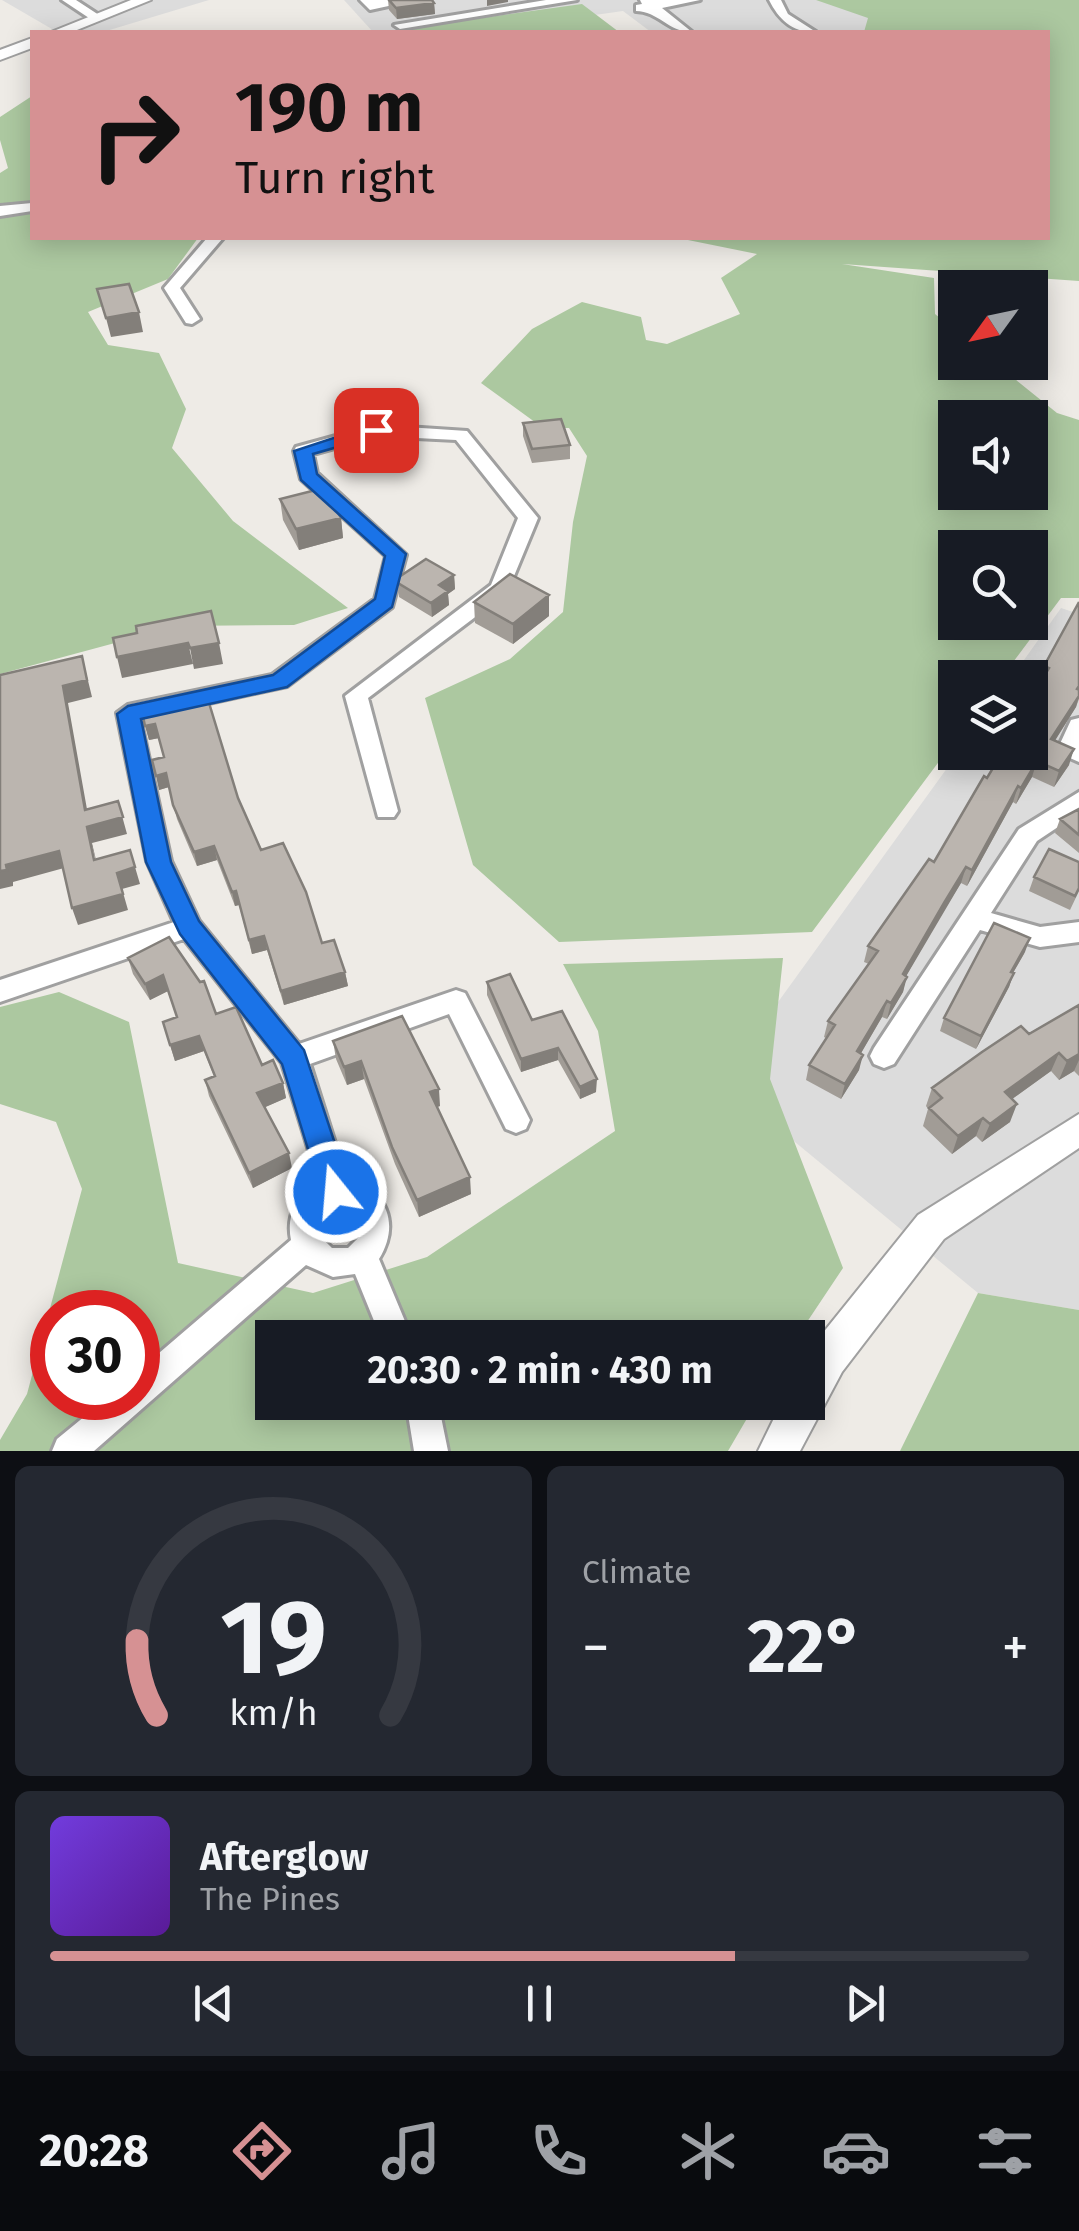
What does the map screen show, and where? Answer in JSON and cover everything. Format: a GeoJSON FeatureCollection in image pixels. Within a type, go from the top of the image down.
{"type":"FeatureCollection","features":[{"type":"Feature","properties":{"kind":"street"},"geometry":{"type":"LineString","coordinates":[[68,0],[96,17]]}},
{"type":"Feature","properties":{"kind":"street"},"geometry":{"type":"LineString","coordinates":[[64,30],[144,0]]}},
{"type":"Feature","properties":{"kind":"street"},"geometry":{"type":"LineString","coordinates":[[366,0],[370,6],[410,0]]}},
{"type":"Feature","properties":{"kind":"street"},"geometry":{"type":"LineString","coordinates":[[400,25],[571,0]]}},
{"type":"Feature","properties":{"kind":"street"},"geometry":{"type":"LineString","coordinates":[[641,3],[694,0]]}},
{"type":"Feature","properties":{"kind":"street"},"geometry":{"type":"LineString","coordinates":[[775,0],[783,16],[807,30]]}},
{"type":"Feature","properties":{"kind":"street"},"geometry":{"type":"LineString","coordinates":[[641,3],[670,30]]}},
{"type":"Feature","properties":{"kind":"street"},"geometry":{"type":"LineString","coordinates":[[641,3],[683,30]]}},
{"type":"Feature","properties":{"kind":"street"},"geometry":{"type":"LineString","coordinates":[[0,55],[30,44]]}},
{"type":"Feature","properties":{"kind":"street"},"geometry":{"type":"LineString","coordinates":[[0,211],[30,207]]}},
{"type":"Feature","properties":{"kind":"street"},"geometry":{"type":"LineString","coordinates":[[192,319],[172,288],[213,240]]}},
{"type":"Feature","properties":{"kind":"street"},"geometry":{"type":"LineString","coordinates":[[336,1192],[294,1058],[190,927],[159,862],[128,714],[280,682],[385,602],[396,554],[308,476],[303,451],[376,430],[461,435],[528,518],[500,588],[356,696],[386,811]]}},
{"type":"Feature","properties":{"kind":"street"},"geometry":{"type":"LineString","coordinates":[[1079,726],[1069,748],[1079,754]]}},
{"type":"Feature","properties":{"kind":"street"},"geometry":{"type":"LineString","coordinates":[[884,1056],[1028,835],[1079,801]]}},
{"type":"Feature","properties":{"kind":"street"},"geometry":{"type":"LineString","coordinates":[[976,918],[1054,939],[1079,932]]}},
{"type":"Feature","properties":{"kind":"street"},"geometry":{"type":"LineString","coordinates":[[0,990],[190,927]]}},
{"type":"Feature","properties":{"kind":"street"},"geometry":{"type":"LineString","coordinates":[[294,1058],[456,1000],[516,1120]]}},
{"type":"Feature","properties":{"kind":"street"},"geometry":{"type":"LineString","coordinates":[[825,1364],[931,1228],[1079,1130]]}},
{"type":"Feature","properties":{"kind":"street"},"geometry":{"type":"LineString","coordinates":[[336,1192],[356,1194],[373,1208],[376,1234],[362,1254],[350,1260],[327,1261],[306,1246],[303,1221],[321,1198],[336,1192]]}},
{"type":"Feature","properties":{"kind":"street"},"geometry":{"type":"LineString","coordinates":[[160,1373],[306,1246]]}},
{"type":"Feature","properties":{"kind":"street"},"geometry":{"type":"LineString","coordinates":[[362,1254],[390,1320]]}},
{"type":"Feature","properties":{"kind":"street"},"geometry":{"type":"LineString","coordinates":[[69,1451],[106,1420]]}},
{"type":"Feature","properties":{"kind":"street"},"geometry":{"type":"LineString","coordinates":[[425,1420],[431,1451]]}},
{"type":"Feature","properties":{"kind":"street"},"geometry":{"type":"LineString","coordinates":[[778,1451],[795,1420]]}},
{"type":"Feature","properties":{"kind":"shaded area"},"geometry":{"type":"Polygon","coordinates":[[[2,0],[209,0],[110,30],[54,30],[2,0]]]}},
{"type":"Feature","properties":{"kind":"shaded area"},"geometry":{"type":"Polygon","coordinates":[[[344,0],[819,0],[882,17],[880,30],[648,30],[623,11],[489,30],[371,30],[344,0]]]}},
{"type":"Feature","properties":{"kind":"shaded area"},"geometry":{"type":"Polygon","coordinates":[[[1061,608],[1079,614],[1079,1310],[978,1293],[721,1081],[946,770],[1048,770],[1048,660],[1024,660],[1038,640],[1048,640],[1048,626],[1061,608]]]}},
{"type":"Feature","properties":{"kind":"green space"},"geometry":{"type":"Polygon","coordinates":[[[816,0],[1079,0],[1079,281],[1048,279],[1048,270],[938,271],[842,264],[934,278],[938,380],[1016,380],[1041,400],[938,400],[938,510],[1048,510],[1048,406],[1079,420],[1079,598],[1061,598],[1048,615],[1048,530],[938,530],[938,640],[1030,640],[1015,660],[938,660],[938,763],[812,932],[559,942],[473,865],[425,698],[510,659],[563,612],[573,522],[587,456],[569,428],[543,428],[481,383],[532,329],[582,302],[641,317],[646,340],[667,344],[740,314],[721,278],[757,254],[688,240],[1050,240],[1050,30],[865,30],[868,18],[816,0]]]}},
{"type":"Feature","properties":{"kind":"green space"},"geometry":{"type":"Polygon","coordinates":[[[582,4],[616,30],[405,30],[582,4]]]}},
{"type":"Feature","properties":{"kind":"green space"},"geometry":{"type":"Polygon","coordinates":[[[30,97],[30,240],[197,240],[168,279],[88,312],[108,345],[159,353],[186,409],[172,448],[233,521],[348,608],[294,625],[178,626],[0,674],[0,173],[8,168],[0,140],[0,117],[30,97]]]}},
{"type":"Feature","properties":{"kind":"green space"},"geometry":{"type":"Polygon","coordinates":[[[783,958],[770,1079],[843,1268],[808,1320],[255,1320],[255,1420],[746,1420],[728,1451],[0,1451],[0,1440],[30,1383],[30,1420],[160,1420],[160,1290],[55,1290],[82,1189],[56,1122],[0,1104],[0,1007],[59,992],[129,1022],[178,1263],[313,1293],[427,1257],[615,1131],[598,1031],[563,964],[783,958]]]}},
{"type":"Feature","properties":{"kind":"green space"},"geometry":{"type":"Polygon","coordinates":[[[978,1293],[1079,1310],[1079,1451],[900,1451],[978,1293]]]}},
{"type":"Feature","properties":{"kind":"building"},"geometry":{"type":"Polygon","coordinates":[[[389,0],[432,0],[434,3],[396,8],[389,0]]]}},
{"type":"Feature","properties":{"kind":"building"},"geometry":{"type":"Polygon","coordinates":[[[129,284],[139,312],[106,318],[97,289],[129,284]]]}},
{"type":"Feature","properties":{"kind":"building"},"geometry":{"type":"Polygon","coordinates":[[[561,419],[570,445],[532,449],[523,423],[561,419]]]}},
{"type":"Feature","properties":{"kind":"building"},"geometry":{"type":"Polygon","coordinates":[[[324,488],[341,518],[296,529],[280,499],[324,488]]]}},
{"type":"Feature","properties":{"kind":"building"},"geometry":{"type":"Polygon","coordinates":[[[426,559],[454,575],[439,585],[448,591],[431,603],[398,583],[399,577],[426,559]]]}},
{"type":"Feature","properties":{"kind":"building"},"geometry":{"type":"Polygon","coordinates":[[[510,574],[549,595],[513,624],[474,602],[510,574]]]}},
{"type":"Feature","properties":{"kind":"building"},"geometry":{"type":"Polygon","coordinates":[[[1079,602],[1079,696],[1051,739],[1074,749],[1059,771],[1048,766],[1047,660],[1079,602]]]}},
{"type":"Feature","properties":{"kind":"building"},"geometry":{"type":"Polygon","coordinates":[[[211,611],[219,643],[190,648],[188,643],[117,657],[113,638],[137,633],[136,626],[211,611]]]}},
{"type":"Feature","properties":{"kind":"building"},"geometry":{"type":"Polygon","coordinates":[[[82,656],[87,680],[63,686],[85,810],[118,801],[123,817],[87,827],[94,860],[130,850],[135,867],[117,873],[123,894],[72,908],[59,851],[6,865],[7,870],[0,871],[0,675],[82,656]]]}},
{"type":"Feature","properties":{"kind":"building"},"geometry":{"type":"Polygon","coordinates":[[[206,693],[238,798],[261,850],[283,843],[306,892],[322,943],[334,940],[345,972],[281,991],[264,936],[249,940],[236,891],[232,892],[214,846],[194,852],[173,805],[166,773],[156,776],[152,760],[164,757],[155,724],[145,726],[141,707],[206,693]]]}},
{"type":"Feature","properties":{"kind":"building"},"geometry":{"type":"Polygon","coordinates":[[[992,770],[1032,770],[1021,788],[1018,786],[972,870],[966,867],[944,903],[903,974],[907,977],[891,1003],[887,1001],[857,1051],[863,1055],[845,1084],[809,1065],[835,1025],[828,1021],[878,951],[868,946],[929,859],[934,862],[984,776],[987,778],[992,770]]]}},
{"type":"Feature","properties":{"kind":"building"},"geometry":{"type":"Polygon","coordinates":[[[1079,809],[1079,835],[1060,819],[1079,809]]]}},
{"type":"Feature","properties":{"kind":"building"},"geometry":{"type":"Polygon","coordinates":[[[1049,849],[1079,862],[1079,888],[1075,896],[1034,877],[1049,849]]]}},
{"type":"Feature","properties":{"kind":"building"},"geometry":{"type":"Polygon","coordinates":[[[994,923],[1030,938],[981,1036],[944,1018],[994,923]]]}},
{"type":"Feature","properties":{"kind":"building"},"geometry":{"type":"Polygon","coordinates":[[[169,937],[200,982],[204,981],[216,1014],[236,1007],[262,1065],[273,1060],[283,1083],[257,1093],[289,1153],[249,1173],[205,1080],[215,1076],[199,1036],[170,1045],[163,1022],[177,1017],[163,975],[145,984],[128,958],[169,937]]]}},
{"type":"Feature","properties":{"kind":"building"},"geometry":{"type":"Polygon","coordinates":[[[510,974],[532,1020],[562,1011],[597,1079],[580,1087],[558,1048],[521,1059],[487,982],[510,974]]]}},
{"type":"Feature","properties":{"kind":"building"},"geometry":{"type":"Polygon","coordinates":[[[1079,1005],[1079,1054],[1067,1061],[1059,1053],[1005,1092],[1017,1104],[990,1124],[983,1118],[958,1136],[929,1108],[942,1098],[932,1088],[982,1052],[1021,1026],[1029,1034],[1079,1005]]]}},
{"type":"Feature","properties":{"kind":"building"},"geometry":{"type":"Polygon","coordinates":[[[402,1016],[439,1089],[430,1092],[470,1177],[417,1200],[392,1147],[361,1061],[344,1067],[333,1041],[402,1016]]]}},
{"type":"Feature","properties":{"kind":"route"},"geometry":{"type":"LineString","coordinates":[[336,1192],[294,1058],[190,927],[159,862],[128,714],[280,682],[385,602],[396,554],[308,476],[303,451],[376,430]]}}]}
